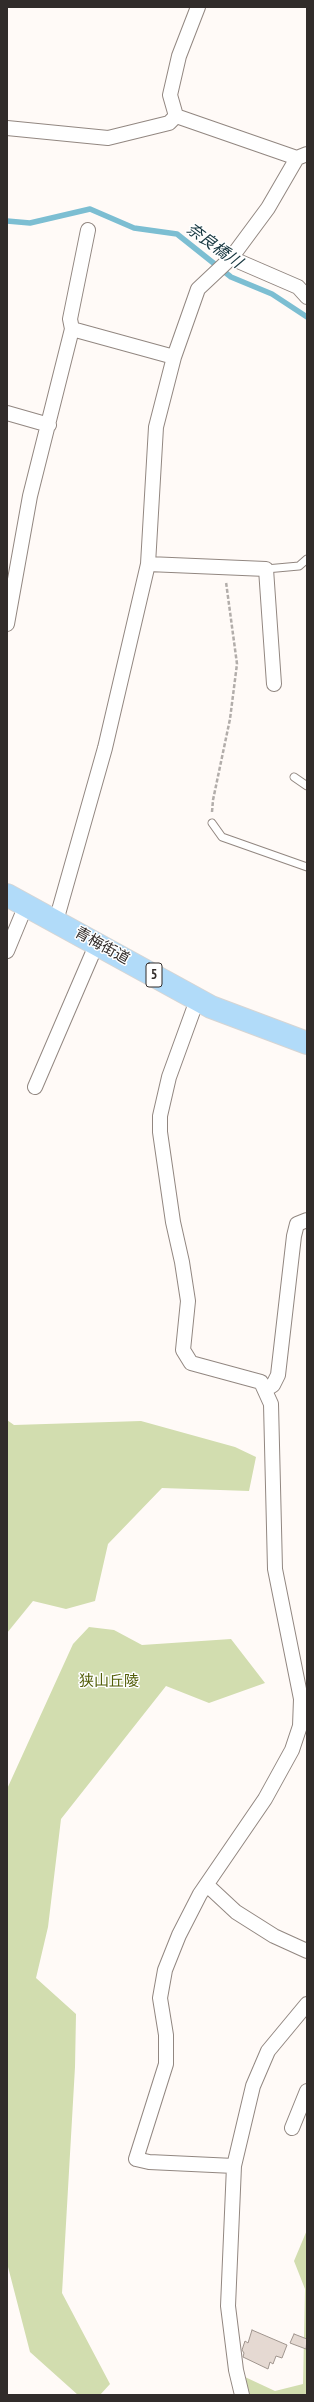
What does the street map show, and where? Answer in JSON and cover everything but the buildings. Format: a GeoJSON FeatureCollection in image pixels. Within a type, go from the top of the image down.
{"type":"FeatureCollection","features":[{"type":"Feature","properties":{"kind":"main road","name":"青梅街道"},"geometry":{"type":"LineString","coordinates":[[7,895],[97,943],[197,1000],[236,1018],[307,1043]]}},
{"type":"Feature","properties":{"kind":"street"},"geometry":{"type":"LineString","coordinates":[[176,116],[170,96],[179,56],[198,7]]}},
{"type":"Feature","properties":{"kind":"street"},"geometry":{"type":"LineString","coordinates":[[7,128],[108,138],[169,123],[176,116]]}},
{"type":"Feature","properties":{"kind":"street"},"geometry":{"type":"LineString","coordinates":[[56,921],[106,748],[148,564],[156,427],[174,357],[198,289],[230,259],[268,208],[302,156],[176,116]]}},
{"type":"Feature","properties":{"kind":"street"},"geometry":{"type":"LineString","coordinates":[[7,624],[30,496],[49,426],[72,329],[70,319],[88,230]]}},
{"type":"Feature","properties":{"kind":"street"},"geometry":{"type":"LineString","coordinates":[[230,259],[298,287],[307,297]]}},
{"type":"Feature","properties":{"kind":"street"},"geometry":{"type":"LineString","coordinates":[[72,329],[174,357]]}},
{"type":"Feature","properties":{"kind":"street"},"geometry":{"type":"LineString","coordinates":[[7,413],[49,426]]}},
{"type":"Feature","properties":{"kind":"street"},"geometry":{"type":"LineString","coordinates":[[148,564],[266,570],[274,684]]}},
{"type":"Feature","properties":{"kind":"street"},"geometry":{"type":"LineString","coordinates":[[7,951],[26,905]]}},
{"type":"Feature","properties":{"kind":"street"},"geometry":{"type":"LineString","coordinates":[[35,1087],[97,943]]}},
{"type":"Feature","properties":{"kind":"street"},"geometry":{"type":"LineString","coordinates":[[197,1000],[169,1077],[160,1116],[160,1132],[173,1222],[182,1262],[188,1301],[183,1350],[191,1363],[261,1382],[271,1404],[275,1569],[302,1699],[300,1726],[292,1750],[265,1799],[207,1885],[179,1935],[166,1970],[160,1998],[166,2034],[166,2064],[136,2159],[149,2162],[234,2166]]}},
{"type":"Feature","properties":{"kind":"street"},"geometry":{"type":"LineString","coordinates":[[265,1390],[273,1384],[278,1375],[294,1236],[297,1224],[307,1220]]}},
{"type":"Feature","properties":{"kind":"street"},"geometry":{"type":"LineString","coordinates":[[207,1885],[236,1912],[274,1936],[307,1952]]}},
{"type":"Feature","properties":{"kind":"street"},"geometry":{"type":"LineString","coordinates":[[242,2395],[236,2370],[228,2306],[234,2166],[253,2086],[268,2051],[307,2004]]}},
{"type":"Feature","properties":{"kind":"street"},"geometry":{"type":"LineString","coordinates":[[292,2128],[307,2091]]}},
{"type":"Feature","properties":{"kind":"lane"},"geometry":{"type":"LineString","coordinates":[[266,570],[299,566],[307,559]]}},
{"type":"Feature","properties":{"kind":"lane"},"geometry":{"type":"LineString","coordinates":[[294,777],[307,786]]}},
{"type":"Feature","properties":{"kind":"lane"},"geometry":{"type":"LineString","coordinates":[[212,823],[222,837],[307,867]]}},
{"type":"Feature","properties":{"kind":"path"},"geometry":{"type":"LineString","coordinates":[[212,823],[213,800],[230,719],[237,664],[224,568]]}},
{"type":"Feature","properties":{"kind":"green space"},"geometry":{"type":"Polygon","coordinates":[[[7,1420],[14,1425],[141,1421],[235,1447],[256,1457],[249,1491],[162,1488],[108,1544],[95,1601],[66,1609],[33,1601],[7,1633],[7,1420]]]}},
{"type":"Feature","properties":{"kind":"green space","name":"狭山丘陵"},"geometry":{"type":"Polygon","coordinates":[[[89,1627],[114,1630],[142,1645],[231,1639],[265,1683],[209,1703],[166,1686],[61,1819],[48,1927],[36,1978],[76,2014],[75,2067],[62,2293],[110,2384],[100,2395],[78,2395],[30,2352],[7,2263],[7,1789],[73,1644],[89,1627]]]}},
{"type":"Feature","properties":{"kind":"green space"},"geometry":{"type":"Polygon","coordinates":[[[307,2230],[307,2395],[250,2395],[245,2377],[275,2391],[303,2384],[305,2289],[294,2261],[307,2230]]]}},
{"type":"Feature","properties":{"kind":"waterway","name":"奈良橋川"},"geometry":{"type":"LineString","coordinates":[[7,221],[30,223],[90,209],[134,228],[177,234],[231,277],[272,294],[307,317]]}}]}
